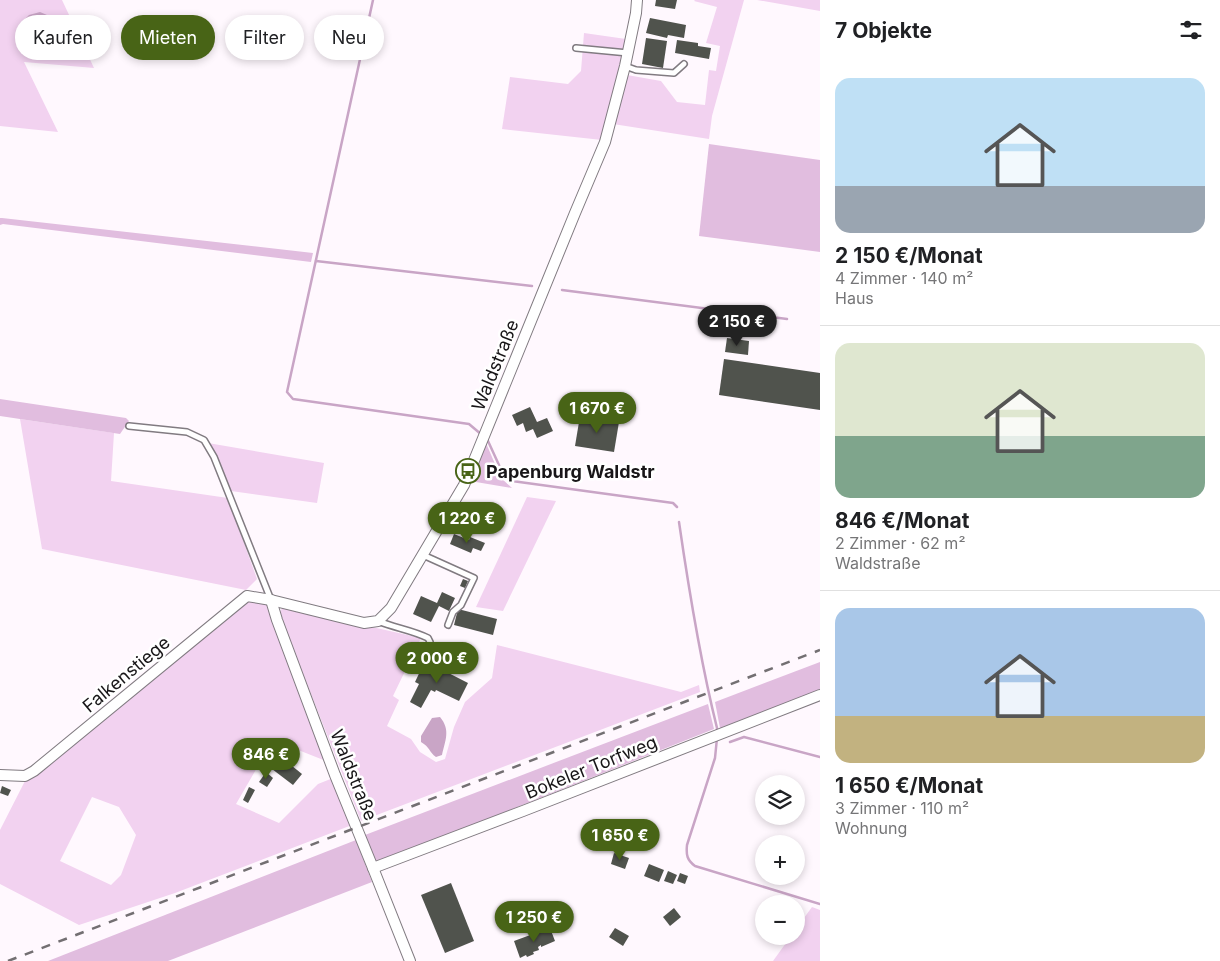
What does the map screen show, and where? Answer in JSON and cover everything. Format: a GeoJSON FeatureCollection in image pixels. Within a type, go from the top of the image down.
{"type":"FeatureCollection","features":[{"type":"Feature","properties":{"kind":"street","name":"Waldstraße"},"geometry":{"type":"LineString","coordinates":[[378,621],[391,608],[464,484],[605,142],[628,53],[637,0]]}},
{"type":"Feature","properties":{"kind":"street","name":"Falkenstiege"},"geometry":{"type":"LineString","coordinates":[[0,775],[26,776],[34,771],[247,596],[271,600]]}},
{"type":"Feature","properties":{"kind":"street","name":"Waldstraße"},"geometry":{"type":"LineString","coordinates":[[271,600],[335,774],[410,961]]}},
{"type":"Feature","properties":{"kind":"street"},"geometry":{"type":"LineString","coordinates":[[271,600],[364,623],[378,621]]}},
{"type":"Feature","properties":{"kind":"street","name":"Bokeler Torfweg"},"geometry":{"type":"LineString","coordinates":[[373,868],[820,695]]}},
{"type":"Feature","properties":{"kind":"lane"},"geometry":{"type":"LineString","coordinates":[[576,48],[628,53]]}},
{"type":"Feature","properties":{"kind":"lane"},"geometry":{"type":"LineString","coordinates":[[625,66],[636,70],[674,73],[684,64]]}},
{"type":"Feature","properties":{"kind":"lane","name":"Waldstraße"},"geometry":{"type":"LineString","coordinates":[[128,426],[187,432],[204,440],[214,457],[271,600]]}},
{"type":"Feature","properties":{"kind":"lane"},"geometry":{"type":"LineString","coordinates":[[422,555],[474,578],[461,605],[453,612],[448,625]]}},
{"type":"Feature","properties":{"kind":"lane"},"geometry":{"type":"LineString","coordinates":[[378,621],[416,632],[428,638],[430,642],[430,656]]}},
{"type":"Feature","properties":{"kind":"shaded area"},"geometry":{"type":"Polygon","coordinates":[[[0,0],[62,0],[69,15],[15,15],[15,60],[90,60],[94,68],[24,62],[58,132],[0,126],[0,0]]]}},
{"type":"Feature","properties":{"kind":"shaded area"},"geometry":{"type":"Polygon","coordinates":[[[695,0],[744,0],[712,116],[709,139],[613,124],[627,75],[661,81],[677,102],[705,105],[709,70],[716,71],[720,46],[706,43],[717,7],[695,0]]]}},
{"type":"Feature","properties":{"kind":"shaded area"},"geometry":{"type":"Polygon","coordinates":[[[757,0],[820,0],[820,11],[757,0]]]}},
{"type":"Feature","properties":{"kind":"shaded area"},"geometry":{"type":"Polygon","coordinates":[[[40,12],[47,15],[29,15],[40,12]]]}},
{"type":"Feature","properties":{"kind":"shaded area"},"geometry":{"type":"Polygon","coordinates":[[[584,33],[626,39],[602,140],[502,129],[510,77],[568,84],[581,71],[584,33]]]}},
{"type":"Feature","properties":{"kind":"shaded area"},"geometry":{"type":"Polygon","coordinates":[[[709,144],[820,160],[820,252],[699,236],[709,144]]]}},
{"type":"Feature","properties":{"kind":"shaded area"},"geometry":{"type":"Polygon","coordinates":[[[0,218],[313,253],[311,262],[0,225],[0,218]]]}},
{"type":"Feature","properties":{"kind":"shaded area"},"geometry":{"type":"Polygon","coordinates":[[[0,399],[126,418],[129,421],[120,434],[0,416],[0,399]]]}},
{"type":"Feature","properties":{"kind":"shaded area"},"geometry":{"type":"Polygon","coordinates":[[[20,419],[114,433],[111,481],[228,498],[257,579],[246,590],[42,549],[20,419]]]}},
{"type":"Feature","properties":{"kind":"shaded area"},"geometry":{"type":"Polygon","coordinates":[[[208,443],[324,463],[317,503],[231,491],[217,458],[208,443]]]}},
{"type":"Feature","properties":{"kind":"shaded area"},"geometry":{"type":"Polygon","coordinates":[[[486,443],[501,478],[512,488],[470,481],[486,443]]]}},
{"type":"Feature","properties":{"kind":"shaded area"},"geometry":{"type":"Polygon","coordinates":[[[527,497],[556,501],[503,611],[476,607],[527,497]]]}},
{"type":"Feature","properties":{"kind":"shaded area"},"geometry":{"type":"Polygon","coordinates":[[[248,599],[268,604],[326,761],[273,740],[236,804],[279,823],[318,784],[333,778],[352,825],[175,893],[79,925],[0,884],[0,830],[26,779],[248,599]],[[92,797],[60,861],[111,885],[121,875],[136,835],[119,807],[92,797]]]}},
{"type":"Feature","properties":{"kind":"shaded area"},"geometry":{"type":"Polygon","coordinates":[[[283,607],[421,638],[393,696],[399,700],[387,726],[411,739],[420,752],[436,762],[445,759],[454,727],[465,702],[492,678],[497,645],[681,692],[699,685],[700,692],[361,821],[279,613],[283,607]]]}},
{"type":"Feature","properties":{"kind":"shaded area"},"geometry":{"type":"Polygon","coordinates":[[[820,662],[820,690],[720,728],[715,702],[820,662]]]}},
{"type":"Feature","properties":{"kind":"shaded area"},"geometry":{"type":"Polygon","coordinates":[[[708,704],[714,729],[376,863],[365,835],[708,704]]]}},
{"type":"Feature","properties":{"kind":"shaded area"},"geometry":{"type":"Polygon","coordinates":[[[440,717],[445,726],[446,736],[442,755],[436,757],[421,742],[421,736],[432,718],[440,717]]]}},
{"type":"Feature","properties":{"kind":"shaded area"},"geometry":{"type":"Polygon","coordinates":[[[356,840],[372,882],[168,961],[48,961],[356,840]]]}},
{"type":"Feature","properties":{"kind":"shaded area"},"geometry":{"type":"Polygon","coordinates":[[[812,907],[820,910],[820,961],[773,961],[785,945],[805,945],[805,917],[812,907]]]}},
{"type":"Feature","properties":{"kind":"building"},"geometry":{"type":"Polygon","coordinates":[[[656,0],[677,0],[675,9],[655,6],[656,0]]]}},
{"type":"Feature","properties":{"kind":"building"},"geometry":{"type":"Polygon","coordinates":[[[650,18],[686,25],[684,38],[668,35],[667,38],[646,33],[650,18]]]}},
{"type":"Feature","properties":{"kind":"building"},"geometry":{"type":"Polygon","coordinates":[[[646,38],[667,41],[663,68],[642,64],[646,38]]]}},
{"type":"Feature","properties":{"kind":"building"},"geometry":{"type":"Polygon","coordinates":[[[677,40],[698,43],[698,46],[711,48],[709,59],[675,53],[677,40]]]}},
{"type":"Feature","properties":{"kind":"building"},"geometry":{"type":"Polygon","coordinates":[[[727,338],[749,341],[748,355],[725,352],[727,338]]]}},
{"type":"Feature","properties":{"kind":"building"},"geometry":{"type":"Polygon","coordinates":[[[724,359],[820,373],[820,410],[719,395],[724,359]]]}},
{"type":"Feature","properties":{"kind":"building"},"geometry":{"type":"Polygon","coordinates":[[[530,407],[537,422],[547,418],[553,431],[537,438],[533,429],[526,432],[523,423],[517,426],[512,415],[530,407]]]}},
{"type":"Feature","properties":{"kind":"building"},"geometry":{"type":"Polygon","coordinates":[[[580,416],[619,422],[614,452],[575,446],[580,416]]]}},
{"type":"Feature","properties":{"kind":"building"},"geometry":{"type":"Polygon","coordinates":[[[477,502],[492,509],[488,519],[473,512],[477,502]]]}},
{"type":"Feature","properties":{"kind":"building"},"geometry":{"type":"Polygon","coordinates":[[[464,513],[473,517],[469,526],[460,522],[464,513]]]}},
{"type":"Feature","properties":{"kind":"building"},"geometry":{"type":"Polygon","coordinates":[[[454,534],[469,540],[470,537],[485,543],[481,551],[473,548],[471,553],[450,544],[454,534]]]}},
{"type":"Feature","properties":{"kind":"building"},"geometry":{"type":"Polygon","coordinates":[[[463,579],[468,581],[465,588],[460,586],[463,579]]]}},
{"type":"Feature","properties":{"kind":"building"},"geometry":{"type":"Polygon","coordinates":[[[442,592],[455,598],[449,611],[439,606],[431,622],[413,614],[421,596],[437,603],[442,592]]]}},
{"type":"Feature","properties":{"kind":"building"},"geometry":{"type":"Polygon","coordinates":[[[458,609],[497,619],[493,635],[454,625],[458,609]]]}},
{"type":"Feature","properties":{"kind":"building"},"geometry":{"type":"Polygon","coordinates":[[[425,661],[468,683],[459,701],[436,690],[435,692],[431,690],[421,708],[410,702],[419,684],[415,682],[425,661]]]}},
{"type":"Feature","properties":{"kind":"building"},"geometry":{"type":"Polygon","coordinates":[[[286,749],[292,753],[286,760],[281,756],[286,749]]]}},
{"type":"Feature","properties":{"kind":"building"},"geometry":{"type":"Polygon","coordinates":[[[281,757],[302,774],[293,785],[272,769],[281,757]]]}},
{"type":"Feature","properties":{"kind":"building"},"geometry":{"type":"Polygon","coordinates":[[[266,772],[273,778],[267,787],[259,782],[266,772]]]}},
{"type":"Feature","properties":{"kind":"building"},"geometry":{"type":"Polygon","coordinates":[[[2,786],[11,790],[8,796],[0,793],[2,786]]]}},
{"type":"Feature","properties":{"kind":"building"},"geometry":{"type":"Polygon","coordinates":[[[249,787],[255,790],[248,803],[243,800],[249,787]]]}},
{"type":"Feature","properties":{"kind":"building"},"geometry":{"type":"Polygon","coordinates":[[[614,853],[629,858],[625,869],[611,864],[614,853]]]}},
{"type":"Feature","properties":{"kind":"building"},"geometry":{"type":"Polygon","coordinates":[[[649,864],[664,870],[659,882],[644,876],[649,864]]]}},
{"type":"Feature","properties":{"kind":"building"},"geometry":{"type":"Polygon","coordinates":[[[668,871],[677,875],[673,884],[664,881],[668,871]]]}},
{"type":"Feature","properties":{"kind":"building"},"geometry":{"type":"Polygon","coordinates":[[[680,873],[688,876],[685,884],[677,881],[680,873]]]}},
{"type":"Feature","properties":{"kind":"building"},"geometry":{"type":"Polygon","coordinates":[[[451,883],[474,941],[445,953],[421,895],[451,883]]]}},
{"type":"Feature","properties":{"kind":"building"},"geometry":{"type":"Polygon","coordinates":[[[674,908],[681,917],[670,926],[663,917],[674,908]]]}},
{"type":"Feature","properties":{"kind":"building"},"geometry":{"type":"Polygon","coordinates":[[[550,928],[555,941],[541,947],[541,945],[538,947],[539,950],[533,952],[534,954],[520,958],[514,941],[533,934],[533,936],[536,935],[535,933],[550,928]]]}},
{"type":"Feature","properties":{"kind":"building"},"geometry":{"type":"Polygon","coordinates":[[[615,928],[629,936],[623,946],[609,937],[615,928]]]}},
{"type":"Feature","properties":{"kind":"waterway"},"geometry":{"type":"LineString","coordinates":[[373,0],[287,392],[293,399],[469,424],[482,435]]}},
{"type":"Feature","properties":{"kind":"waterway"},"geometry":{"type":"LineString","coordinates":[[316,261],[532,286]]}},
{"type":"Feature","properties":{"kind":"waterway"},"geometry":{"type":"LineString","coordinates":[[562,290],[787,319]]}},
{"type":"Feature","properties":{"kind":"waterway"},"geometry":{"type":"LineString","coordinates":[[487,439],[504,476],[512,481],[673,503],[677,507]]}},
{"type":"Feature","properties":{"kind":"waterway"},"geometry":{"type":"LineString","coordinates":[[679,522],[695,625],[717,733]]}},
{"type":"Feature","properties":{"kind":"waterway"},"geometry":{"type":"LineString","coordinates":[[730,742],[744,737],[820,757]]}},
{"type":"Feature","properties":{"kind":"waterway"},"geometry":{"type":"LineString","coordinates":[[717,738],[715,758],[687,845],[687,854],[690,862],[695,866],[820,904]]}},
{"type":"Feature","properties":{"kind":"railway"},"geometry":{"type":"LineString","coordinates":[[8,961],[820,650]]}},
{"type":"Feature","properties":{"kind":"place","name":"Papenburg Waldstr"},"geometry":{"type":"Point","coordinates":[468,471]}}]}
